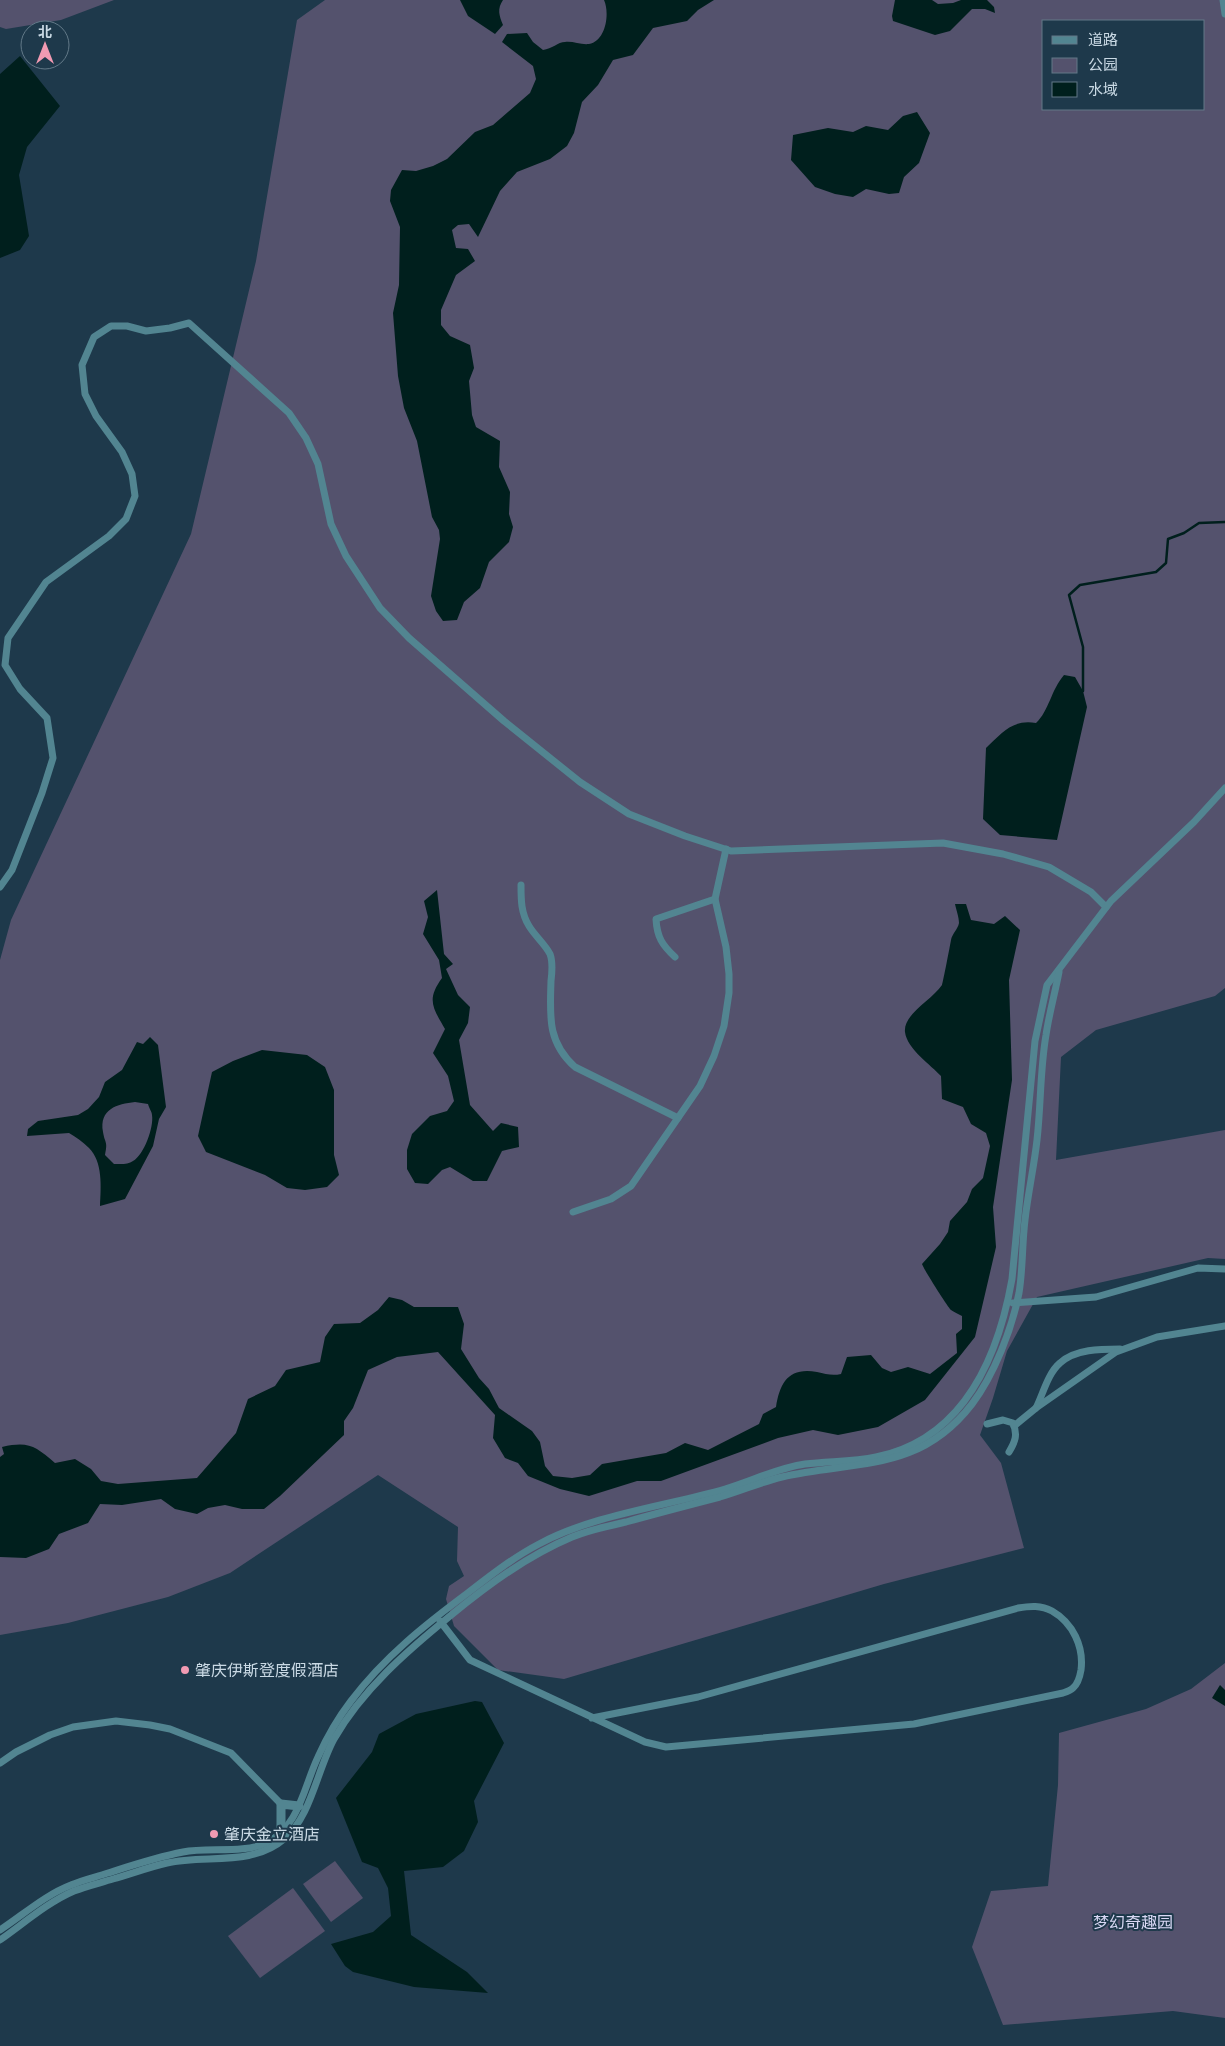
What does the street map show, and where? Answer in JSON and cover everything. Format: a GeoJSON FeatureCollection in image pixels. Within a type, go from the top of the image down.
{"type":"FeatureCollection","features":[{"type":"Feature","properties":{"kind":"street"},"geometry":{"type":"LineString","coordinates":[[1223,0],[1225,14]]}},
{"type":"Feature","properties":{"kind":"street"},"geometry":{"type":"LineString","coordinates":[[0,887],[12,870],[42,793],[53,758],[47,718],[20,689],[5,665],[8,638],[46,582],[109,536],[126,519],[135,496],[132,474],[122,452],[96,416],[84,394],[82,365],[94,337],[112,326],[127,326],[146,331],[189,323],[289,413],[306,438],[318,464],[331,524],[346,556],[380,608],[409,638],[504,721],[580,782],[629,814],[685,836],[731,851],[943,843],[1003,854],[1049,867],[1091,892],[1106,907]]}},
{"type":"Feature","properties":{"kind":"street"},"geometry":{"type":"LineString","coordinates":[[0,1930],[71,1884],[155,1858],[186,1851],[246,1848],[266,1843],[280,1833],[286,1828],[299,1806],[319,1754],[336,1723],[352,1700],[382,1665],[419,1629],[538,1544],[576,1526],[728,1488],[774,1471],[805,1464],[878,1457],[923,1440],[964,1403],[982,1374],[1008,1304],[1035,1041],[1048,986],[1106,907],[1194,822],[1225,788]]}},
{"type":"Feature","properties":{"kind":"street"},"geometry":{"type":"LineString","coordinates":[[573,1212],[611,1199],[631,1186],[700,1086],[714,1056],[724,1026],[729,974],[726,947],[715,899],[726,849]]}},
{"type":"Feature","properties":{"kind":"street"},"geometry":{"type":"LineString","coordinates":[[521,885],[521,908],[528,925],[550,955],[552,967],[551,1025],[556,1043],[565,1058],[575,1067],[678,1118]]}},
{"type":"Feature","properties":{"kind":"street"},"geometry":{"type":"LineString","coordinates":[[675,957],[663,946],[657,934],[656,919],[715,899]]}},
{"type":"Feature","properties":{"kind":"street"},"geometry":{"type":"LineString","coordinates":[[0,1940],[57,1901],[74,1892],[183,1859],[248,1857],[267,1850],[286,1838],[297,1825],[305,1811],[323,1762],[335,1738],[348,1718],[389,1669],[442,1623],[530,1557],[576,1535],[734,1493],[774,1478],[804,1472],[868,1465],[911,1453],[928,1444],[951,1426],[969,1408],[983,1388],[1001,1346],[1016,1303],[1023,1263],[1025,1223],[1036,1151],[1046,1036],[1060,969]]}},
{"type":"Feature","properties":{"kind":"street"},"geometry":{"type":"LineString","coordinates":[[1008,1304],[1096,1298],[1198,1268],[1225,1269]]}},
{"type":"Feature","properties":{"kind":"street"},"geometry":{"type":"LineString","coordinates":[[1014,1426],[1036,1408],[1123,1349],[1157,1337],[1225,1326]]}},
{"type":"Feature","properties":{"kind":"street"},"geometry":{"type":"LineString","coordinates":[[1036,1408],[1050,1377],[1060,1363],[1076,1354],[1100,1349],[1123,1349]]}},
{"type":"Feature","properties":{"kind":"street"},"geometry":{"type":"LineString","coordinates":[[987,1424],[1003,1420],[1013,1423],[1016,1441],[1009,1452]]}},
{"type":"Feature","properties":{"kind":"street"},"geometry":{"type":"LineString","coordinates":[[437,1616],[470,1660],[592,1718],[645,1742],[666,1747],[914,1724],[1063,1693],[1073,1688],[1080,1677],[1082,1653],[1079,1641],[1062,1618],[1050,1610],[1037,1606],[1018,1608],[698,1697],[592,1718]]}},
{"type":"Feature","properties":{"kind":"street"},"geometry":{"type":"LineString","coordinates":[[0,1763],[41,1739],[73,1727],[116,1721],[150,1725],[170,1729],[231,1752],[281,1804],[299,1806]]}},
{"type":"Feature","properties":{"kind":"street"},"geometry":{"type":"LineString","coordinates":[[280,1833],[281,1804]]}},
{"type":"Feature","properties":{"kind":"green space"},"geometry":{"type":"Polygon","coordinates":[[[0,0],[114,0],[61,20],[20,20],[20,27],[6,29],[0,27],[0,0]]]}},
{"type":"Feature","properties":{"kind":"green space"},"geometry":{"type":"Polygon","coordinates":[[[325,0],[1225,0],[1225,988],[1215,996],[1096,1030],[1061,1057],[1056,1160],[1225,1130],[1225,1259],[1208,1258],[1037,1297],[1007,1351],[980,1435],[1001,1463],[1024,1548],[884,1584],[564,1679],[498,1670],[454,1626],[446,1599],[449,1586],[464,1576],[457,1561],[458,1527],[378,1475],[230,1573],[168,1597],[68,1623],[0,1635],[0,960],[11,920],[191,534],[256,261],[297,20],[325,0]]]}},
{"type":"Feature","properties":{"kind":"green space","name":"梦幻奇趣园"},"geometry":{"type":"Polygon","coordinates":[[[1225,1663],[1225,2018],[1173,2011],[1003,2025],[972,1947],[991,1891],[1048,1886],[1058,1785],[1059,1733],[1146,1709],[1191,1689],[1225,1663]]]}},
{"type":"Feature","properties":{"kind":"green space"},"geometry":{"type":"Polygon","coordinates":[[[335,1861],[363,1898],[331,1922],[303,1884],[335,1861]]]}},
{"type":"Feature","properties":{"kind":"green space"},"geometry":{"type":"Polygon","coordinates":[[[293,1888],[325,1931],[260,1978],[228,1936],[293,1888]]]}},
{"type":"Feature","properties":{"kind":"water"},"geometry":{"type":"Polygon","coordinates":[[[460,0],[503,0],[499,12],[503,25],[495,34],[468,16],[460,0]]]}},
{"type":"Feature","properties":{"kind":"water"},"geometry":{"type":"Polygon","coordinates":[[[604,0],[714,0],[698,10],[687,21],[653,28],[633,55],[613,60],[598,85],[582,102],[574,133],[567,146],[550,159],[517,172],[500,191],[478,237],[469,224],[458,225],[452,230],[456,248],[468,249],[475,261],[456,275],[441,310],[441,325],[450,336],[470,345],[474,368],[469,381],[472,415],[476,427],[500,441],[499,467],[510,492],[509,514],[513,527],[509,542],[489,562],[480,588],[464,602],[457,620],[443,621],[436,611],[431,596],[440,539],[439,530],[432,517],[417,441],[404,408],[398,376],[393,313],[399,285],[400,227],[390,201],[391,190],[402,170],[416,171],[447,159],[475,132],[493,125],[530,93],[536,79],[533,66],[502,42],[507,34],[527,33],[533,42],[543,50],[562,42],[589,44],[595,42],[605,26],[607,12],[604,0]]]}},
{"type":"Feature","properties":{"kind":"water"},"geometry":{"type":"Polygon","coordinates":[[[895,0],[932,0],[938,4],[953,3],[961,0],[987,0],[994,7],[995,13],[985,9],[972,9],[950,31],[935,35],[893,21],[895,0]]]}},
{"type":"Feature","properties":{"kind":"water"},"geometry":{"type":"Polygon","coordinates":[[[20,56],[20,70],[31,70],[60,106],[27,147],[19,175],[29,236],[20,250],[0,258],[0,74],[20,56]]]}},
{"type":"Feature","properties":{"kind":"water"},"geometry":{"type":"Polygon","coordinates":[[[917,112],[930,133],[919,163],[904,177],[899,193],[889,194],[866,189],[853,197],[835,194],[815,187],[791,160],[793,135],[828,128],[853,132],[866,126],[888,130],[903,116],[917,112]]]}},
{"type":"Feature","properties":{"kind":"water"},"geometry":{"type":"Polygon","coordinates":[[[1064,675],[1075,677],[1083,691],[1087,707],[1057,840],[1000,835],[983,819],[986,748],[1003,732],[1014,725],[1028,722],[1036,723],[1044,713],[1064,675]]]}},
{"type":"Feature","properties":{"kind":"water"},"geometry":{"type":"Polygon","coordinates":[[[437,890],[444,954],[453,964],[446,969],[458,995],[470,1007],[468,1023],[459,1040],[470,1105],[493,1131],[501,1123],[518,1127],[519,1147],[502,1151],[487,1181],[473,1181],[450,1167],[442,1170],[428,1184],[415,1183],[407,1169],[407,1150],[412,1134],[430,1116],[447,1111],[454,1101],[448,1076],[433,1053],[445,1029],[433,1004],[434,992],[442,978],[439,960],[423,934],[428,917],[424,901],[437,890]]]}},
{"type":"Feature","properties":{"kind":"water"},"geometry":{"type":"Polygon","coordinates":[[[955,904],[966,904],[971,920],[994,924],[1005,916],[1020,930],[1009,980],[1012,1080],[993,1207],[996,1247],[975,1337],[925,1400],[878,1427],[838,1435],[813,1430],[778,1438],[661,1481],[637,1481],[589,1496],[560,1489],[528,1476],[518,1463],[505,1458],[493,1438],[495,1415],[438,1352],[397,1357],[368,1370],[353,1408],[344,1421],[344,1435],[264,1509],[242,1509],[225,1505],[208,1508],[197,1514],[175,1509],[161,1499],[122,1505],[100,1504],[88,1523],[59,1534],[49,1549],[26,1558],[0,1557],[0,1457],[4,1454],[2,1447],[11,1445],[31,1446],[55,1463],[75,1459],[91,1469],[101,1481],[118,1484],[197,1478],[236,1433],[248,1399],[275,1386],[286,1370],[320,1362],[325,1337],[334,1324],[360,1323],[378,1310],[389,1297],[402,1300],[414,1307],[458,1307],[464,1324],[461,1349],[479,1378],[489,1389],[499,1408],[532,1431],[540,1442],[545,1466],[553,1476],[572,1478],[590,1475],[602,1464],[666,1453],[685,1443],[708,1450],[759,1424],[763,1414],[776,1407],[783,1384],[793,1374],[807,1371],[832,1375],[841,1374],[847,1357],[871,1355],[882,1368],[891,1372],[908,1367],[930,1374],[957,1353],[956,1334],[962,1329],[962,1316],[951,1310],[922,1264],[940,1244],[948,1232],[950,1221],[967,1202],[972,1189],[983,1178],[990,1146],[986,1133],[971,1124],[963,1107],[942,1099],[941,1076],[910,1044],[905,1032],[906,1025],[913,1013],[942,985],[952,938],[959,923],[955,904]]]}},
{"type":"Feature","properties":{"kind":"water"},"geometry":{"type":"Polygon","coordinates":[[[150,1037],[158,1045],[166,1107],[159,1119],[153,1146],[125,1199],[100,1206],[101,1183],[99,1167],[94,1154],[89,1148],[69,1133],[27,1136],[28,1129],[38,1121],[78,1115],[88,1109],[99,1097],[105,1082],[122,1070],[137,1042],[143,1044],[150,1037]],[[135,1102],[122,1104],[111,1109],[104,1118],[102,1124],[106,1145],[105,1155],[114,1164],[131,1162],[141,1153],[150,1133],[152,1120],[148,1104],[135,1102]]]}},
{"type":"Feature","properties":{"kind":"water"},"geometry":{"type":"Polygon","coordinates":[[[262,1050],[307,1055],[325,1067],[334,1090],[334,1155],[339,1175],[327,1187],[305,1190],[287,1188],[265,1175],[206,1152],[198,1136],[212,1072],[233,1061],[262,1050]]]}},
{"type":"Feature","properties":{"kind":"water"},"geometry":{"type":"Polygon","coordinates":[[[1220,1685],[1225,1690],[1225,1706],[1212,1698],[1220,1685]]]}},
{"type":"Feature","properties":{"kind":"water"},"geometry":{"type":"Polygon","coordinates":[[[475,1701],[482,1702],[504,1743],[474,1801],[478,1822],[464,1851],[443,1867],[404,1871],[411,1935],[467,1972],[488,1993],[414,1987],[353,1972],[345,1966],[331,1944],[373,1932],[391,1916],[388,1888],[378,1868],[362,1862],[336,1798],[372,1752],[379,1734],[416,1714],[475,1701]]]}},
{"type":"Feature","properties":{"kind":"waterway"},"geometry":{"type":"LineString","coordinates":[[1083,691],[1083,647],[1069,595],[1080,585],[1156,572],[1166,563],[1168,539],[1184,533],[1199,523],[1225,522]]}},
{"type":"Feature","properties":{"kind":"place","name":"肇庆伊斯登度假酒店"},"geometry":{"type":"Point","coordinates":[185,1670]}},
{"type":"Feature","properties":{"kind":"place","name":"肇庆金立酒店"},"geometry":{"type":"Point","coordinates":[214,1834]}}]}
